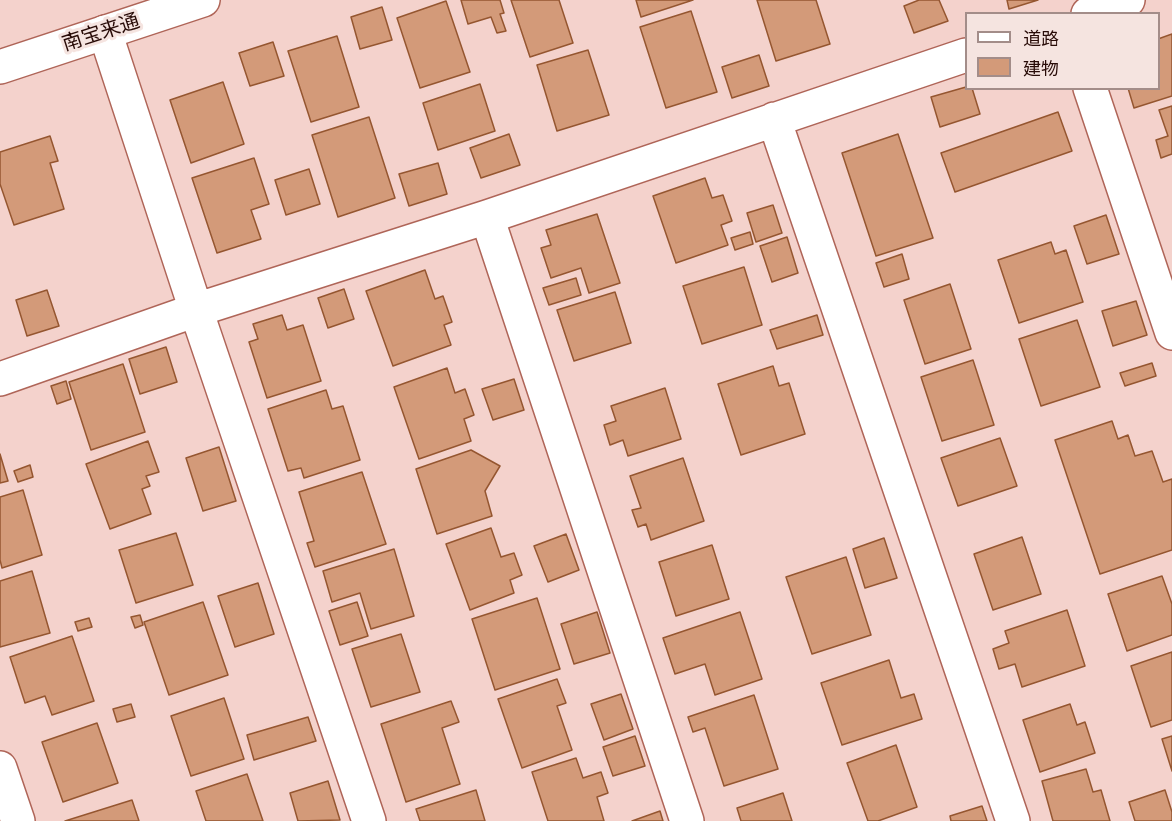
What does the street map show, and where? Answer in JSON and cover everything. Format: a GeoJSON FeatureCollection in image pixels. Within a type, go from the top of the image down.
{"type":"FeatureCollection","features":[{"type":"Feature","properties":{"kind":"street","name":"南宝来通"},"geometry":{"type":"LineString","coordinates":[[0,68],[203,0]]}},
{"type":"Feature","properties":{"kind":"street"},"geometry":{"type":"LineString","coordinates":[[1094,12],[1128,0]]}},
{"type":"Feature","properties":{"kind":"street"},"geometry":{"type":"LineString","coordinates":[[105,32],[196,310],[369,821]]}},
{"type":"Feature","properties":{"kind":"street"},"geometry":{"type":"LineString","coordinates":[[0,379],[196,310],[487,217],[965,55]]}},
{"type":"Feature","properties":{"kind":"street"},"geometry":{"type":"LineString","coordinates":[[1091,90],[1172,333]]}},
{"type":"Feature","properties":{"kind":"street"},"geometry":{"type":"LineString","coordinates":[[774,119],[1012,821]]}},
{"type":"Feature","properties":{"kind":"street"},"geometry":{"type":"LineString","coordinates":[[487,217],[687,821]]}},
{"type":"Feature","properties":{"kind":"street"},"geometry":{"type":"LineString","coordinates":[[0,768],[18,821]]}},
{"type":"Feature","properties":{"kind":"building"},"geometry":{"type":"Polygon","coordinates":[[[461,0],[500,0],[504,13],[500,14],[506,31],[497,33],[491,17],[468,24],[461,0]]]}},
{"type":"Feature","properties":{"kind":"building"},"geometry":{"type":"Polygon","coordinates":[[[511,0],[559,0],[573,43],[530,57],[511,0]]]}},
{"type":"Feature","properties":{"kind":"building"},"geometry":{"type":"Polygon","coordinates":[[[636,0],[693,0],[641,17],[636,0]]]}},
{"type":"Feature","properties":{"kind":"building"},"geometry":{"type":"Polygon","coordinates":[[[757,0],[816,0],[830,44],[776,61],[757,0]]]}},
{"type":"Feature","properties":{"kind":"building"},"geometry":{"type":"Polygon","coordinates":[[[919,0],[939,0],[948,21],[914,33],[904,6],[919,0]]]}},
{"type":"Feature","properties":{"kind":"building"},"geometry":{"type":"Polygon","coordinates":[[[1007,0],[1038,0],[1009,9],[1007,0]]]}},
{"type":"Feature","properties":{"kind":"building"},"geometry":{"type":"Polygon","coordinates":[[[446,1],[470,72],[420,88],[397,18],[446,1]]]}},
{"type":"Feature","properties":{"kind":"building"},"geometry":{"type":"Polygon","coordinates":[[[382,7],[392,40],[360,49],[351,17],[382,7]]]}},
{"type":"Feature","properties":{"kind":"building"},"geometry":{"type":"Polygon","coordinates":[[[691,11],[717,92],[666,108],[640,27],[691,11]]]}},
{"type":"Feature","properties":{"kind":"building"},"geometry":{"type":"Polygon","coordinates":[[[1172,34],[1172,96],[1134,108],[1129,90],[1160,90],[1160,38],[1172,34]]]}},
{"type":"Feature","properties":{"kind":"building"},"geometry":{"type":"Polygon","coordinates":[[[337,36],[359,107],[311,122],[288,51],[337,36]]]}},
{"type":"Feature","properties":{"kind":"building"},"geometry":{"type":"Polygon","coordinates":[[[273,42],[284,76],[250,86],[239,53],[273,42]]]}},
{"type":"Feature","properties":{"kind":"building"},"geometry":{"type":"Polygon","coordinates":[[[588,50],[609,115],[557,131],[537,65],[588,50]]]}},
{"type":"Feature","properties":{"kind":"building"},"geometry":{"type":"Polygon","coordinates":[[[759,55],[769,86],[732,98],[722,67],[759,55]]]}},
{"type":"Feature","properties":{"kind":"building"},"geometry":{"type":"Polygon","coordinates":[[[223,82],[244,144],[191,163],[170,100],[223,82]]]}},
{"type":"Feature","properties":{"kind":"building"},"geometry":{"type":"Polygon","coordinates":[[[480,84],[495,131],[438,150],[423,103],[480,84]]]}},
{"type":"Feature","properties":{"kind":"building"},"geometry":{"type":"Polygon","coordinates":[[[965,87],[965,90],[973,90],[980,114],[940,127],[931,97],[965,87]]]}},
{"type":"Feature","properties":{"kind":"building"},"geometry":{"type":"Polygon","coordinates":[[[1172,106],[1172,154],[1161,158],[1156,140],[1168,136],[1159,110],[1172,106]]]}},
{"type":"Feature","properties":{"kind":"building"},"geometry":{"type":"Polygon","coordinates":[[[1058,112],[1072,151],[955,192],[941,153],[1058,112]]]}},
{"type":"Feature","properties":{"kind":"building"},"geometry":{"type":"Polygon","coordinates":[[[369,117],[395,198],[338,217],[312,135],[369,117]]]}},
{"type":"Feature","properties":{"kind":"building"},"geometry":{"type":"Polygon","coordinates":[[[509,134],[520,165],[481,178],[470,148],[509,134]]]}},
{"type":"Feature","properties":{"kind":"building"},"geometry":{"type":"Polygon","coordinates":[[[898,134],[933,238],[876,256],[842,153],[898,134]]]}},
{"type":"Feature","properties":{"kind":"building"},"geometry":{"type":"Polygon","coordinates":[[[50,136],[58,161],[50,163],[64,209],[14,225],[0,184],[0,152],[50,136]]]}},
{"type":"Feature","properties":{"kind":"building"},"geometry":{"type":"Polygon","coordinates":[[[254,158],[269,204],[251,210],[261,239],[217,253],[192,178],[254,158]]]}},
{"type":"Feature","properties":{"kind":"building"},"geometry":{"type":"Polygon","coordinates":[[[438,163],[447,194],[409,206],[399,174],[438,163]]]}},
{"type":"Feature","properties":{"kind":"building"},"geometry":{"type":"Polygon","coordinates":[[[309,169],[320,204],[286,215],[275,180],[309,169]]]}},
{"type":"Feature","properties":{"kind":"building"},"geometry":{"type":"Polygon","coordinates":[[[705,178],[712,198],[723,195],[732,221],[721,225],[728,245],[676,263],[653,196],[705,178]]]}},
{"type":"Feature","properties":{"kind":"building"},"geometry":{"type":"Polygon","coordinates":[[[773,205],[782,233],[756,242],[747,213],[773,205]]]}},
{"type":"Feature","properties":{"kind":"building"},"geometry":{"type":"Polygon","coordinates":[[[597,214],[620,283],[589,293],[581,268],[551,278],[541,248],[551,245],[546,230],[597,214]]]}},
{"type":"Feature","properties":{"kind":"building"},"geometry":{"type":"Polygon","coordinates":[[[1106,215],[1119,254],[1087,264],[1074,226],[1106,215]]]}},
{"type":"Feature","properties":{"kind":"building"},"geometry":{"type":"Polygon","coordinates":[[[750,232],[753,244],[735,250],[731,238],[750,232]]]}},
{"type":"Feature","properties":{"kind":"building"},"geometry":{"type":"Polygon","coordinates":[[[787,237],[798,273],[772,282],[760,246],[787,237]]]}},
{"type":"Feature","properties":{"kind":"building"},"geometry":{"type":"Polygon","coordinates":[[[1051,242],[1055,254],[1066,250],[1083,302],[1019,323],[998,260],[1051,242]]]}},
{"type":"Feature","properties":{"kind":"building"},"geometry":{"type":"Polygon","coordinates":[[[902,254],[909,279],[884,287],[876,263],[902,254]]]}},
{"type":"Feature","properties":{"kind":"building"},"geometry":{"type":"Polygon","coordinates":[[[744,267],[762,325],[702,344],[683,286],[744,267]]]}},
{"type":"Feature","properties":{"kind":"building"},"geometry":{"type":"Polygon","coordinates":[[[425,270],[435,299],[443,296],[452,322],[444,325],[451,345],[393,366],[366,291],[425,270]]]}},
{"type":"Feature","properties":{"kind":"building"},"geometry":{"type":"Polygon","coordinates":[[[576,278],[581,295],[549,305],[543,288],[576,278]]]}},
{"type":"Feature","properties":{"kind":"building"},"geometry":{"type":"Polygon","coordinates":[[[950,284],[971,349],[925,364],[904,300],[950,284]]]}},
{"type":"Feature","properties":{"kind":"building"},"geometry":{"type":"Polygon","coordinates":[[[344,289],[354,319],[328,328],[318,298],[344,289]]]}},
{"type":"Feature","properties":{"kind":"building"},"geometry":{"type":"Polygon","coordinates":[[[47,290],[59,326],[27,336],[16,300],[47,290]]]}},
{"type":"Feature","properties":{"kind":"building"},"geometry":{"type":"Polygon","coordinates":[[[615,292],[631,343],[574,361],[557,310],[615,292]]]}},
{"type":"Feature","properties":{"kind":"building"},"geometry":{"type":"Polygon","coordinates":[[[1136,301],[1147,335],[1113,346],[1102,311],[1136,301]]]}},
{"type":"Feature","properties":{"kind":"building"},"geometry":{"type":"Polygon","coordinates":[[[282,315],[287,330],[303,325],[321,381],[267,398],[249,342],[258,339],[253,324],[282,315]]]}},
{"type":"Feature","properties":{"kind":"building"},"geometry":{"type":"Polygon","coordinates":[[[817,315],[823,335],[777,349],[770,330],[817,315]]]}},
{"type":"Feature","properties":{"kind":"building"},"geometry":{"type":"Polygon","coordinates":[[[1077,320],[1100,387],[1041,406],[1019,339],[1077,320]]]}},
{"type":"Feature","properties":{"kind":"building"},"geometry":{"type":"Polygon","coordinates":[[[166,347],[177,382],[140,394],[129,359],[166,347]]]}},
{"type":"Feature","properties":{"kind":"building"},"geometry":{"type":"Polygon","coordinates":[[[973,360],[994,425],[942,441],[921,377],[973,360]]]}},
{"type":"Feature","properties":{"kind":"building"},"geometry":{"type":"Polygon","coordinates":[[[1152,363],[1156,376],[1125,386],[1120,373],[1152,363]]]}},
{"type":"Feature","properties":{"kind":"building"},"geometry":{"type":"Polygon","coordinates":[[[123,364],[145,432],[91,450],[69,382],[123,364]]]}},
{"type":"Feature","properties":{"kind":"building"},"geometry":{"type":"Polygon","coordinates":[[[773,366],[779,386],[789,383],[805,434],[741,455],[718,384],[773,366]]]}},
{"type":"Feature","properties":{"kind":"building"},"geometry":{"type":"Polygon","coordinates":[[[447,368],[455,393],[465,389],[474,415],[464,419],[471,441],[419,459],[394,387],[447,368]]]}},
{"type":"Feature","properties":{"kind":"building"},"geometry":{"type":"Polygon","coordinates":[[[514,379],[524,410],[493,420],[482,389],[514,379]]]}},
{"type":"Feature","properties":{"kind":"building"},"geometry":{"type":"Polygon","coordinates":[[[66,381],[71,399],[57,404],[51,386],[66,381]]]}},
{"type":"Feature","properties":{"kind":"building"},"geometry":{"type":"Polygon","coordinates":[[[665,388],[681,439],[628,456],[623,440],[610,445],[604,425],[616,421],[611,406],[665,388]]]}},
{"type":"Feature","properties":{"kind":"building"},"geometry":{"type":"Polygon","coordinates":[[[326,390],[332,409],[343,406],[360,460],[304,478],[301,468],[288,471],[268,409],[326,390]]]}},
{"type":"Feature","properties":{"kind":"building"},"geometry":{"type":"Polygon","coordinates":[[[1112,421],[1118,439],[1128,435],[1135,456],[1152,451],[1163,482],[1172,479],[1172,550],[1100,574],[1055,440],[1112,421]]]}},
{"type":"Feature","properties":{"kind":"building"},"geometry":{"type":"Polygon","coordinates":[[[1000,438],[1017,486],[958,506],[941,458],[1000,438]]]}},
{"type":"Feature","properties":{"kind":"building"},"geometry":{"type":"Polygon","coordinates":[[[148,441],[159,472],[146,476],[150,486],[142,489],[151,514],[110,529],[86,464],[148,441]]]}},
{"type":"Feature","properties":{"kind":"building"},"geometry":{"type":"Polygon","coordinates":[[[219,447],[236,501],[203,511],[186,458],[219,447]]]}},
{"type":"Feature","properties":{"kind":"building"},"geometry":{"type":"Polygon","coordinates":[[[471,450],[500,466],[485,491],[492,516],[437,534],[416,469],[471,450]]]}},
{"type":"Feature","properties":{"kind":"building"},"geometry":{"type":"Polygon","coordinates":[[[0,454],[8,481],[0,483],[0,454]]]}},
{"type":"Feature","properties":{"kind":"building"},"geometry":{"type":"Polygon","coordinates":[[[683,458],[704,521],[651,540],[646,524],[638,527],[632,510],[641,508],[630,476],[683,458]]]}},
{"type":"Feature","properties":{"kind":"building"},"geometry":{"type":"Polygon","coordinates":[[[30,465],[33,477],[18,482],[14,471],[30,465]]]}},
{"type":"Feature","properties":{"kind":"building"},"geometry":{"type":"Polygon","coordinates":[[[362,472],[386,544],[315,567],[307,543],[314,541],[299,492],[362,472]]]}},
{"type":"Feature","properties":{"kind":"building"},"geometry":{"type":"Polygon","coordinates":[[[23,490],[42,555],[2,568],[0,497],[23,490]]]}},
{"type":"Feature","properties":{"kind":"building"},"geometry":{"type":"Polygon","coordinates":[[[491,528],[501,557],[514,553],[522,575],[510,580],[514,593],[470,610],[446,544],[491,528]]]}},
{"type":"Feature","properties":{"kind":"building"},"geometry":{"type":"Polygon","coordinates":[[[176,533],[193,585],[136,603],[119,550],[176,533]]]}},
{"type":"Feature","properties":{"kind":"building"},"geometry":{"type":"Polygon","coordinates":[[[566,534],[579,570],[548,582],[534,546],[566,534]]]}},
{"type":"Feature","properties":{"kind":"building"},"geometry":{"type":"Polygon","coordinates":[[[1022,537],[1041,594],[993,610],[974,554],[1022,537]]]}},
{"type":"Feature","properties":{"kind":"building"},"geometry":{"type":"Polygon","coordinates":[[[884,538],[897,578],[865,588],[853,549],[884,538]]]}},
{"type":"Feature","properties":{"kind":"building"},"geometry":{"type":"Polygon","coordinates":[[[712,545],[729,599],[676,616],[659,562],[712,545]]]}},
{"type":"Feature","properties":{"kind":"building"},"geometry":{"type":"Polygon","coordinates":[[[394,549],[414,616],[371,629],[360,593],[332,602],[323,571],[394,549]]]}},
{"type":"Feature","properties":{"kind":"building"},"geometry":{"type":"Polygon","coordinates":[[[846,557],[871,635],[812,654],[786,577],[846,557]]]}},
{"type":"Feature","properties":{"kind":"building"},"geometry":{"type":"Polygon","coordinates":[[[32,571],[50,633],[0,647],[0,581],[32,571]]]}},
{"type":"Feature","properties":{"kind":"building"},"geometry":{"type":"Polygon","coordinates":[[[1162,576],[1172,604],[1172,635],[1127,651],[1108,594],[1162,576]]]}},
{"type":"Feature","properties":{"kind":"building"},"geometry":{"type":"Polygon","coordinates":[[[258,583],[274,634],[235,647],[218,596],[258,583]]]}},
{"type":"Feature","properties":{"kind":"building"},"geometry":{"type":"Polygon","coordinates":[[[537,598],[560,669],[495,690],[472,619],[537,598]]]}},
{"type":"Feature","properties":{"kind":"building"},"geometry":{"type":"Polygon","coordinates":[[[203,602],[228,675],[169,695],[144,622],[203,602]]]}},
{"type":"Feature","properties":{"kind":"building"},"geometry":{"type":"Polygon","coordinates":[[[357,602],[368,636],[340,645],[329,611],[357,602]]]}},
{"type":"Feature","properties":{"kind":"building"},"geometry":{"type":"Polygon","coordinates":[[[1067,610],[1085,666],[1022,687],[1015,664],[999,669],[993,649],[1009,643],[1005,631],[1067,610]]]}},
{"type":"Feature","properties":{"kind":"building"},"geometry":{"type":"Polygon","coordinates":[[[597,612],[610,653],[574,664],[561,624],[597,612]]]}},
{"type":"Feature","properties":{"kind":"building"},"geometry":{"type":"Polygon","coordinates":[[[740,612],[762,679],[715,695],[705,664],[675,674],[663,638],[740,612]]]}},
{"type":"Feature","properties":{"kind":"building"},"geometry":{"type":"Polygon","coordinates":[[[140,615],[143,625],[135,628],[131,617],[140,615]]]}},
{"type":"Feature","properties":{"kind":"building"},"geometry":{"type":"Polygon","coordinates":[[[89,618],[92,627],[78,631],[75,622],[89,618]]]}},
{"type":"Feature","properties":{"kind":"building"},"geometry":{"type":"Polygon","coordinates":[[[401,634],[420,692],[371,707],[352,649],[401,634]]]}},
{"type":"Feature","properties":{"kind":"building"},"geometry":{"type":"Polygon","coordinates":[[[72,636],[94,701],[52,715],[45,696],[25,703],[10,657],[72,636]]]}},
{"type":"Feature","properties":{"kind":"building"},"geometry":{"type":"Polygon","coordinates":[[[1172,652],[1172,720],[1151,727],[1131,666],[1172,652]]]}},
{"type":"Feature","properties":{"kind":"building"},"geometry":{"type":"Polygon","coordinates":[[[889,660],[901,698],[914,694],[922,719],[842,745],[821,683],[889,660]]]}},
{"type":"Feature","properties":{"kind":"building"},"geometry":{"type":"Polygon","coordinates":[[[557,679],[566,703],[557,706],[572,750],[522,768],[498,699],[557,679]]]}},
{"type":"Feature","properties":{"kind":"building"},"geometry":{"type":"Polygon","coordinates":[[[621,694],[633,729],[604,740],[591,704],[621,694]]]}},
{"type":"Feature","properties":{"kind":"building"},"geometry":{"type":"Polygon","coordinates":[[[754,695],[778,769],[724,786],[705,728],[693,732],[688,717],[754,695]]]}},
{"type":"Feature","properties":{"kind":"building"},"geometry":{"type":"Polygon","coordinates":[[[224,698],[244,759],[191,776],[171,716],[224,698]]]}},
{"type":"Feature","properties":{"kind":"building"},"geometry":{"type":"Polygon","coordinates":[[[451,701],[459,722],[442,728],[460,784],[406,802],[381,724],[451,701]]]}},
{"type":"Feature","properties":{"kind":"building"},"geometry":{"type":"Polygon","coordinates":[[[131,704],[135,717],[117,722],[113,709],[131,704]]]}},
{"type":"Feature","properties":{"kind":"building"},"geometry":{"type":"Polygon","coordinates":[[[1070,704],[1077,725],[1085,722],[1095,753],[1040,772],[1023,720],[1070,704]]]}},
{"type":"Feature","properties":{"kind":"building"},"geometry":{"type":"Polygon","coordinates":[[[308,717],[316,741],[254,760],[247,735],[308,717]]]}},
{"type":"Feature","properties":{"kind":"building"},"geometry":{"type":"Polygon","coordinates":[[[97,723],[118,783],[63,802],[42,742],[97,723]]]}},
{"type":"Feature","properties":{"kind":"building"},"geometry":{"type":"Polygon","coordinates":[[[635,736],[645,766],[613,776],[603,747],[635,736]]]}},
{"type":"Feature","properties":{"kind":"building"},"geometry":{"type":"Polygon","coordinates":[[[1172,736],[1172,771],[1162,739],[1172,736]]]}},
{"type":"Feature","properties":{"kind":"building"},"geometry":{"type":"Polygon","coordinates":[[[896,745],[917,807],[878,821],[868,821],[847,763],[896,745]]]}},
{"type":"Feature","properties":{"kind":"building"},"geometry":{"type":"Polygon","coordinates":[[[576,758],[583,778],[601,772],[608,793],[597,797],[604,821],[548,821],[532,772],[576,758]]]}},
{"type":"Feature","properties":{"kind":"building"},"geometry":{"type":"Polygon","coordinates":[[[1086,769],[1093,792],[1101,790],[1110,821],[1053,821],[1042,781],[1086,769]]]}},
{"type":"Feature","properties":{"kind":"building"},"geometry":{"type":"Polygon","coordinates":[[[247,774],[263,821],[206,821],[196,791],[247,774]]]}},
{"type":"Feature","properties":{"kind":"building"},"geometry":{"type":"Polygon","coordinates":[[[328,781],[340,820],[298,821],[290,793],[328,781]]]}},
{"type":"Feature","properties":{"kind":"building"},"geometry":{"type":"Polygon","coordinates":[[[476,790],[485,821],[420,821],[416,809],[476,790]]]}},
{"type":"Feature","properties":{"kind":"building"},"geometry":{"type":"Polygon","coordinates":[[[1165,790],[1172,812],[1172,821],[1135,821],[1129,802],[1165,790]]]}},
{"type":"Feature","properties":{"kind":"building"},"geometry":{"type":"Polygon","coordinates":[[[783,793],[792,821],[741,821],[737,808],[783,793]]]}},
{"type":"Feature","properties":{"kind":"building"},"geometry":{"type":"Polygon","coordinates":[[[132,800],[139,821],[65,821],[132,800]]]}},
{"type":"Feature","properties":{"kind":"building"},"geometry":{"type":"Polygon","coordinates":[[[982,806],[987,821],[951,821],[950,816],[982,806]]]}},
{"type":"Feature","properties":{"kind":"building"},"geometry":{"type":"Polygon","coordinates":[[[660,811],[663,821],[632,821],[660,811]]]}}]}
